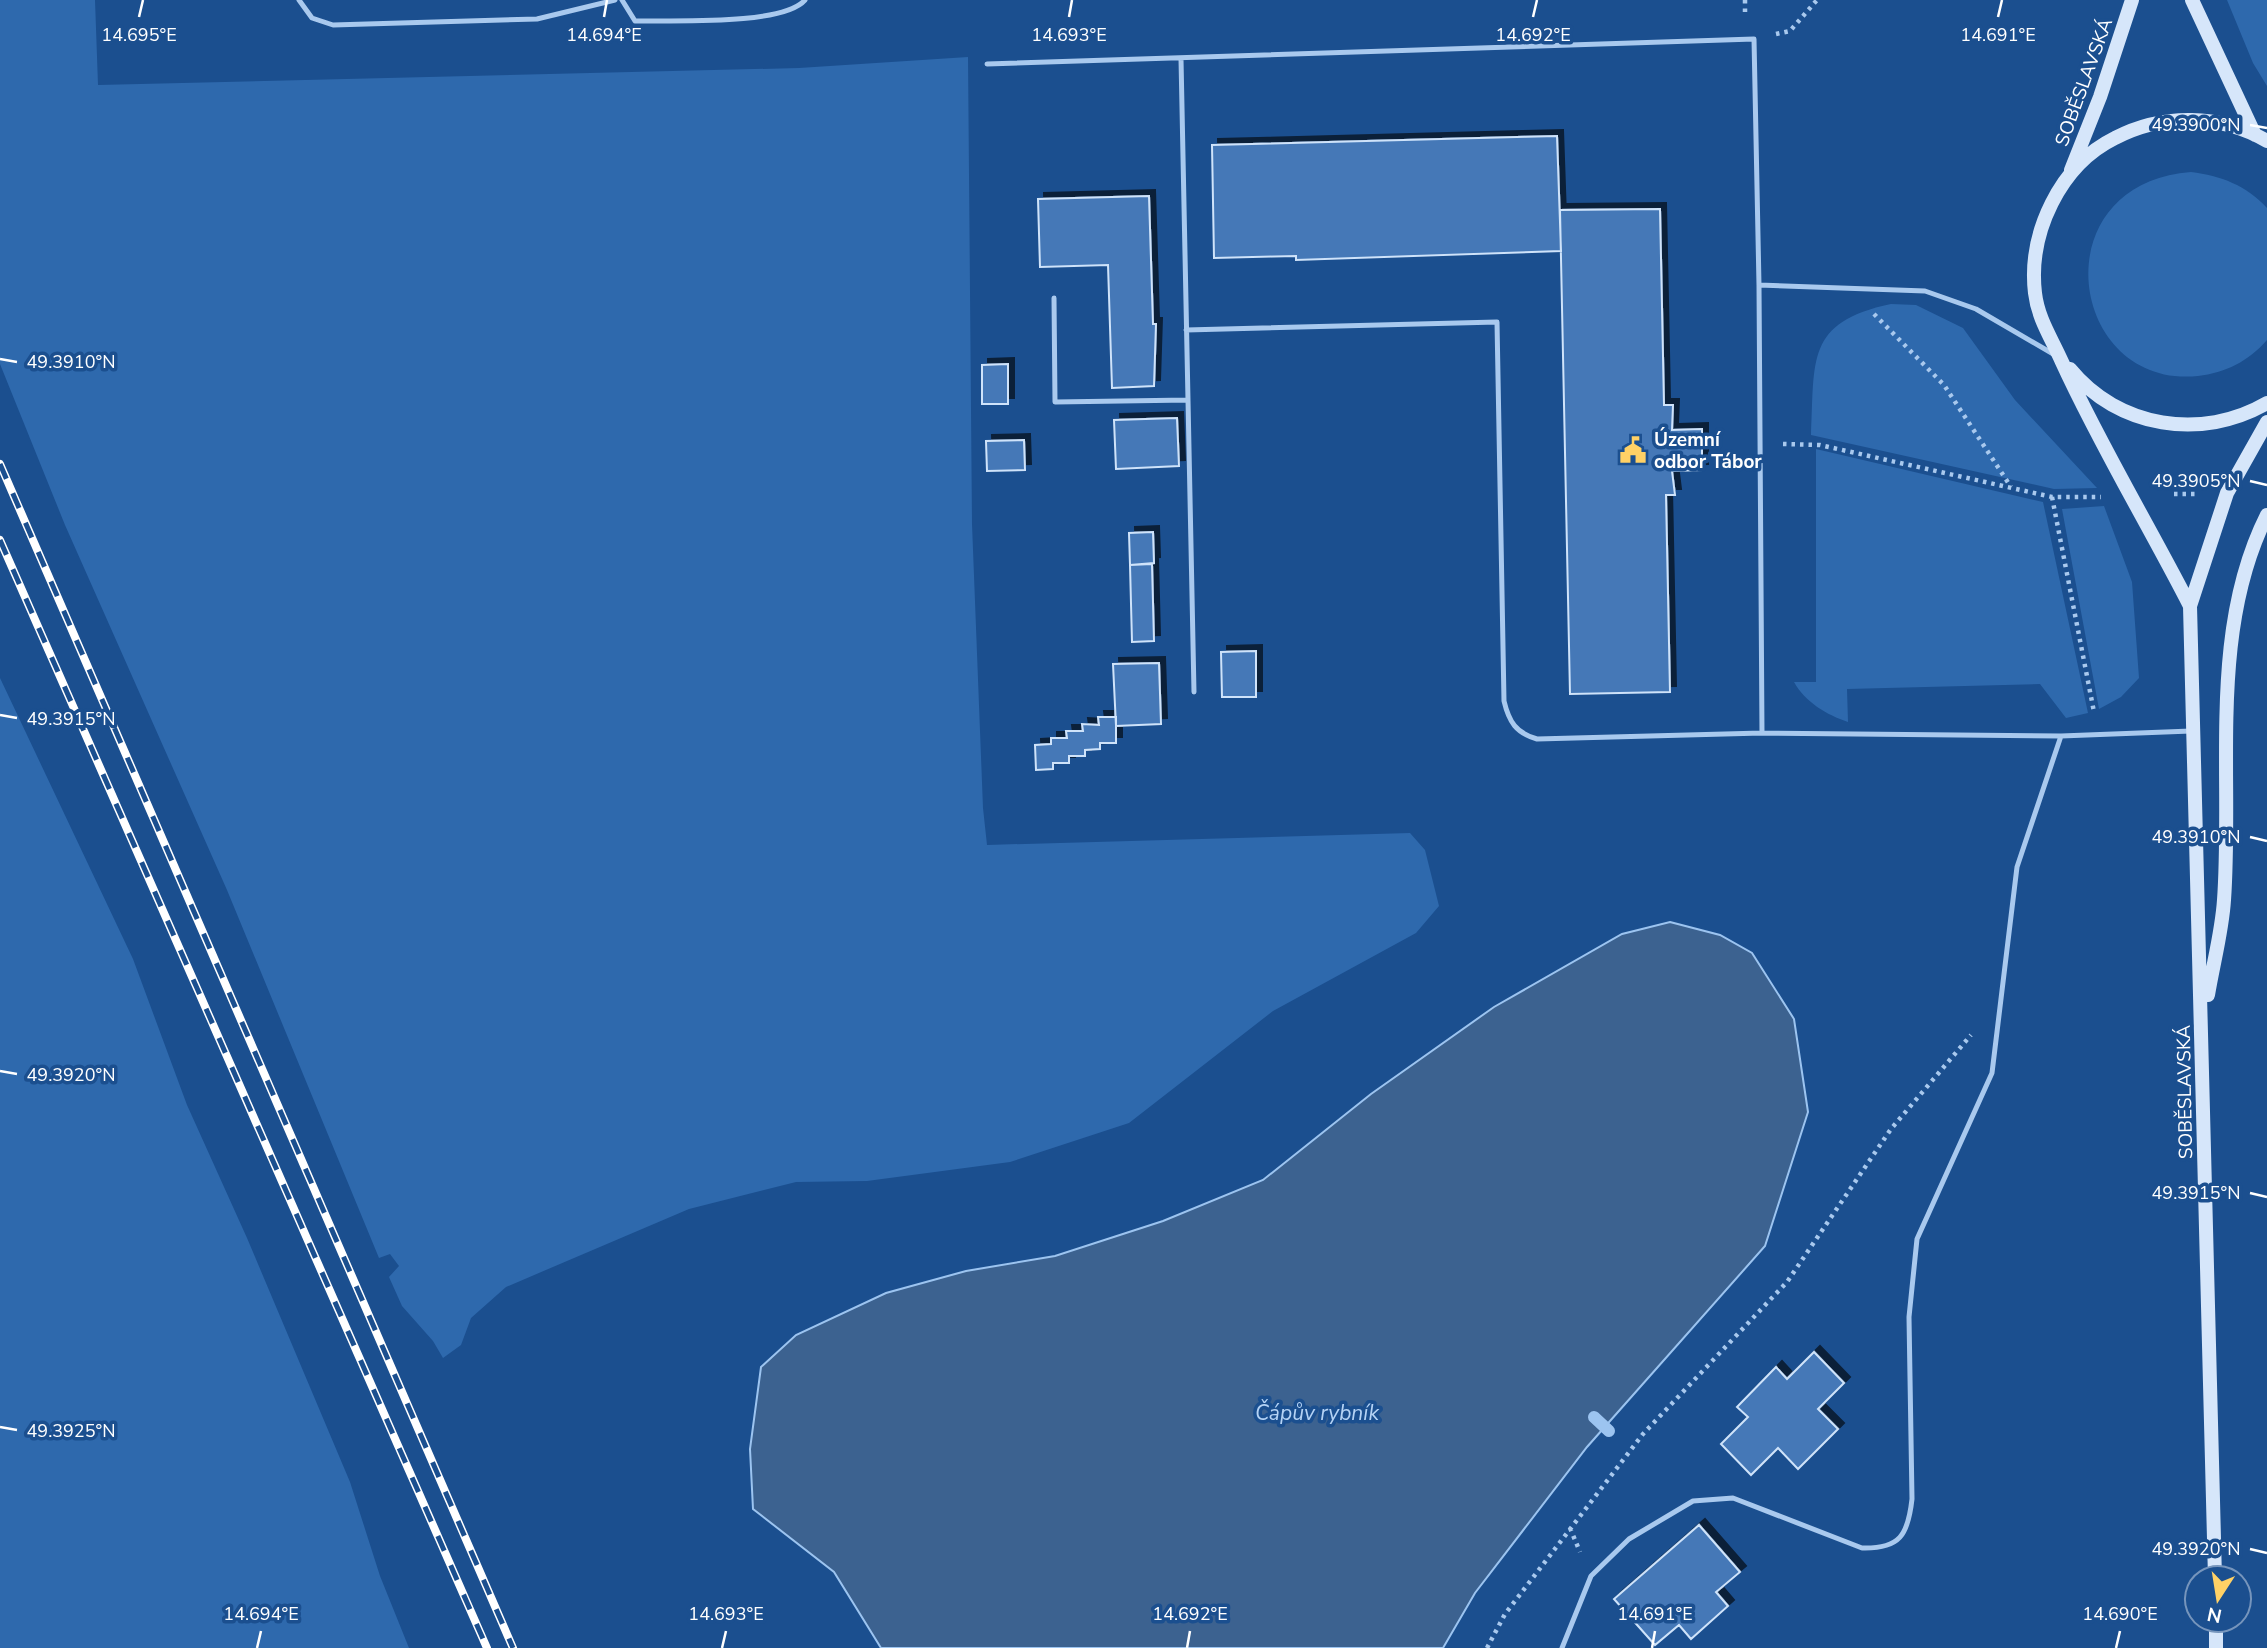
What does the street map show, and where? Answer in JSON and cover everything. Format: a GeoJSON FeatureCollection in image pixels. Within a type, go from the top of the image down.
{"type":"FeatureCollection","features":[{"type":"Feature","properties":{"kind":"main road","name":"SOBĚSLAVSKÁ"},"geometry":{"type":"LineString","coordinates":[[2132,0],[2100,97],[2068,177],[2051,204],[2040,232],[2034,272],[2040,315],[2090,423],[2133,496],[2190,606]]}},
{"type":"Feature","properties":{"kind":"main road","name":"SOBĚSLAVSKÁ"},"geometry":{"type":"LineString","coordinates":[[2192,0],[2261,138]]}},
{"type":"Feature","properties":{"kind":"main road","name":"SOBĚSLAVSKÁ"},"geometry":{"type":"LineString","coordinates":[[2068,177],[2089,155],[2113,138],[2139,127],[2175,120],[2208,120],[2261,138]]}},
{"type":"Feature","properties":{"kind":"main road","name":"SOBĚSLAVSKÁ"},"geometry":{"type":"LineString","coordinates":[[2061,358],[2075,375],[2109,405],[2130,416],[2175,425],[2218,423],[2238,418],[2267,403]]}},
{"type":"Feature","properties":{"kind":"main road","name":"SOBĚSLAVSKÁ"},"geometry":{"type":"LineString","coordinates":[[2215,1564],[2190,606],[2227,493],[2267,422]]}},
{"type":"Feature","properties":{"kind":"main road"},"geometry":{"type":"LineString","coordinates":[[2202,1028],[2224,902],[2231,657],[2242,594],[2267,515]]}},
{"type":"Feature","properties":{"kind":"lane"},"geometry":{"type":"LineString","coordinates":[[299,0],[312,18],[332,25],[537,19],[615,0]]}},
{"type":"Feature","properties":{"kind":"lane"},"geometry":{"type":"LineString","coordinates":[[622,0],[635,21],[771,17],[799,7],[805,0]]}},
{"type":"Feature","properties":{"kind":"lane"},"geometry":{"type":"LineString","coordinates":[[988,64],[1754,39],[1761,443],[1762,733]]}},
{"type":"Feature","properties":{"kind":"lane"},"geometry":{"type":"LineString","coordinates":[[1181,59],[1194,692]]}},
{"type":"Feature","properties":{"kind":"lane"},"geometry":{"type":"LineString","coordinates":[[1759,285],[1925,291],[1976,309],[2061,358]]}},
{"type":"Feature","properties":{"kind":"lane"},"geometry":{"type":"LineString","coordinates":[[1054,298],[1055,402],[1188,400]]}},
{"type":"Feature","properties":{"kind":"lane"},"geometry":{"type":"LineString","coordinates":[[1186,330],[1497,322],[1504,701],[1513,726],[1524,735],[1537,739],[1762,733],[2061,736],[2194,730]]}},
{"type":"Feature","properties":{"kind":"lane"},"geometry":{"type":"LineString","coordinates":[[1562,1648],[1591,1576],[1629,1539],[1693,1501],[1733,1498],[1862,1548],[1881,1548],[1897,1541],[1909,1528],[1912,1499],[1909,1317],[1917,1239],[1992,1073],[2017,867],[2061,736]]}},
{"type":"Feature","properties":{"kind":"path"},"geometry":{"type":"LineString","coordinates":[[1745,0],[1745,19]]}},
{"type":"Feature","properties":{"kind":"path"},"geometry":{"type":"LineString","coordinates":[[1754,39],[1790,31],[1817,0]]}},
{"type":"Feature","properties":{"kind":"path"},"geometry":{"type":"LineString","coordinates":[[1850,288],[1892,335],[1944,385],[2011,487]]}},
{"type":"Feature","properties":{"kind":"path"},"geometry":{"type":"LineString","coordinates":[[1761,443],[1820,445],[2052,496],[2103,497]]}},
{"type":"Feature","properties":{"kind":"path"},"geometry":{"type":"LineString","coordinates":[[2174,494],[2195,494]]}},
{"type":"Feature","properties":{"kind":"path"},"geometry":{"type":"LineString","coordinates":[[2052,496],[2094,712]]}},
{"type":"Feature","properties":{"kind":"path"},"geometry":{"type":"LineString","coordinates":[[1487,1648],[1505,1614],[1643,1434],[1787,1282],[1891,1129],[2002,999]]}},
{"type":"Feature","properties":{"kind":"shaded area"},"geometry":{"type":"Polygon","coordinates":[[[0,0],[95,0],[98,85],[799,68],[968,57],[972,524],[983,808],[987,845],[1410,833],[1425,850],[1439,906],[1416,933],[1273,1011],[1129,1123],[1010,1162],[867,1181],[796,1182],[689,1209],[506,1287],[471,1318],[461,1345],[443,1358],[433,1341],[402,1306],[389,1277],[399,1266],[390,1254],[379,1258],[227,890],[65,525],[0,364],[0,0]]]}},
{"type":"Feature","properties":{"kind":"shaded area"},"geometry":{"type":"Polygon","coordinates":[[[2227,0],[2267,0],[2267,86],[2253,63],[2227,0]]]}},
{"type":"Feature","properties":{"kind":"shaded area"},"geometry":{"type":"Polygon","coordinates":[[[2191,172],[2232,183],[2250,193],[2267,208],[2267,340],[2236,365],[2198,376],[2154,371],[2121,351],[2099,320],[2089,283],[2092,245],[2110,211],[2142,185],[2191,172]]]}},
{"type":"Feature","properties":{"kind":"shaded area"},"geometry":{"type":"Polygon","coordinates":[[[1891,304],[1916,305],[1963,328],[2015,400],[2097,488],[2054,489],[1811,435],[1815,366],[1820,349],[1829,334],[1843,322],[1863,312],[1891,304]]]}},
{"type":"Feature","properties":{"kind":"shaded area"},"geometry":{"type":"Polygon","coordinates":[[[1816,449],[2043,502],[2088,713],[2066,718],[2040,684],[1847,689],[1848,722],[1832,716],[1810,702],[1794,682],[1816,682],[1816,449]]]}},
{"type":"Feature","properties":{"kind":"shaded area"},"geometry":{"type":"Polygon","coordinates":[[[2104,506],[2132,582],[2139,678],[2121,697],[2099,709],[2062,509],[2104,506]]]}},
{"type":"Feature","properties":{"kind":"shaded area"},"geometry":{"type":"Polygon","coordinates":[[[0,678],[133,959],[187,1105],[247,1238],[350,1482],[380,1576],[409,1648],[0,1648],[0,678]]]}},
{"type":"Feature","properties":{"kind":"water","name":"Čápův rybník"},"geometry":{"type":"Polygon","coordinates":[[[1670,922],[1720,935],[1752,953],[1794,1019],[1808,1112],[1765,1246],[1587,1447],[1475,1593],[1443,1648],[881,1648],[834,1572],[753,1509],[750,1449],[761,1367],[796,1335],[886,1293],[966,1271],[1055,1256],[1163,1221],[1263,1180],[1371,1094],[1494,1007],[1622,934],[1670,922]]]}},
{"type":"Feature","properties":{"kind":"building"},"geometry":{"type":"Polygon","coordinates":[[[1557,136],[1561,251],[1296,260],[1296,256],[1214,258],[1212,145],[1557,136]]]}},
{"type":"Feature","properties":{"kind":"building"},"geometry":{"type":"Polygon","coordinates":[[[1149,196],[1153,324],[1156,324],[1154,386],[1112,388],[1108,265],[1040,267],[1038,199],[1149,196]]]}},
{"type":"Feature","properties":{"kind":"building","name":"Územní odbor Tábor"},"geometry":{"type":"Polygon","coordinates":[[[1660,209],[1664,405],[1673,405],[1672,430],[1702,429],[1702,470],[1672,471],[1675,495],[1666,495],[1670,692],[1570,694],[1560,210],[1660,209]]]}},
{"type":"Feature","properties":{"kind":"building"},"geometry":{"type":"Polygon","coordinates":[[[1008,364],[1008,404],[982,404],[982,365],[1008,364]]]}},
{"type":"Feature","properties":{"kind":"building"},"geometry":{"type":"Polygon","coordinates":[[[1177,418],[1179,466],[1116,469],[1114,420],[1177,418]]]}},
{"type":"Feature","properties":{"kind":"building"},"geometry":{"type":"Polygon","coordinates":[[[1024,440],[1025,470],[987,471],[986,441],[1024,440]]]}},
{"type":"Feature","properties":{"kind":"building"},"geometry":{"type":"Polygon","coordinates":[[[1153,532],[1154,563],[1130,565],[1129,533],[1153,532]]]}},
{"type":"Feature","properties":{"kind":"building"},"geometry":{"type":"Polygon","coordinates":[[[1152,564],[1154,641],[1132,642],[1130,565],[1152,564]]]}},
{"type":"Feature","properties":{"kind":"building"},"geometry":{"type":"Polygon","coordinates":[[[1256,651],[1256,697],[1222,697],[1221,652],[1256,651]]]}},
{"type":"Feature","properties":{"kind":"building"},"geometry":{"type":"Polygon","coordinates":[[[1159,663],[1161,724],[1116,726],[1113,664],[1159,663]]]}},
{"type":"Feature","properties":{"kind":"building"},"geometry":{"type":"Polygon","coordinates":[[[1098,717],[1116,717],[1116,743],[1100,743],[1100,749],[1085,750],[1085,756],[1069,756],[1069,763],[1053,763],[1053,769],[1036,770],[1035,745],[1051,744],[1051,738],[1067,738],[1066,731],[1083,731],[1082,724],[1099,725],[1098,717]]]}},
{"type":"Feature","properties":{"kind":"building"},"geometry":{"type":"Polygon","coordinates":[[[1814,1352],[1844,1383],[1818,1409],[1838,1429],[1798,1469],[1778,1448],[1751,1475],[1721,1444],[1748,1417],[1737,1407],[1776,1367],[1787,1379],[1814,1352]]]}},
{"type":"Feature","properties":{"kind":"building"},"geometry":{"type":"Polygon","coordinates":[[[1699,1525],[1740,1572],[1716,1592],[1728,1606],[1691,1639],[1679,1625],[1655,1645],[1614,1599],[1699,1525]]]}},
{"type":"Feature","properties":{"kind":"waterway"},"geometry":{"type":"LineString","coordinates":[[1594,1417],[1609,1431]]}},
{"type":"Feature","properties":{"kind":"railway"},"geometry":{"type":"LineString","coordinates":[[0,464],[513,1648]]}},
{"type":"Feature","properties":{"kind":"railway"},"geometry":{"type":"LineString","coordinates":[[0,540],[487,1648]]}},
{"type":"Feature","properties":{"kind":"place","name":"Územní odbor Tábor"},"geometry":{"type":"Point","coordinates":[1633,450]}}]}
